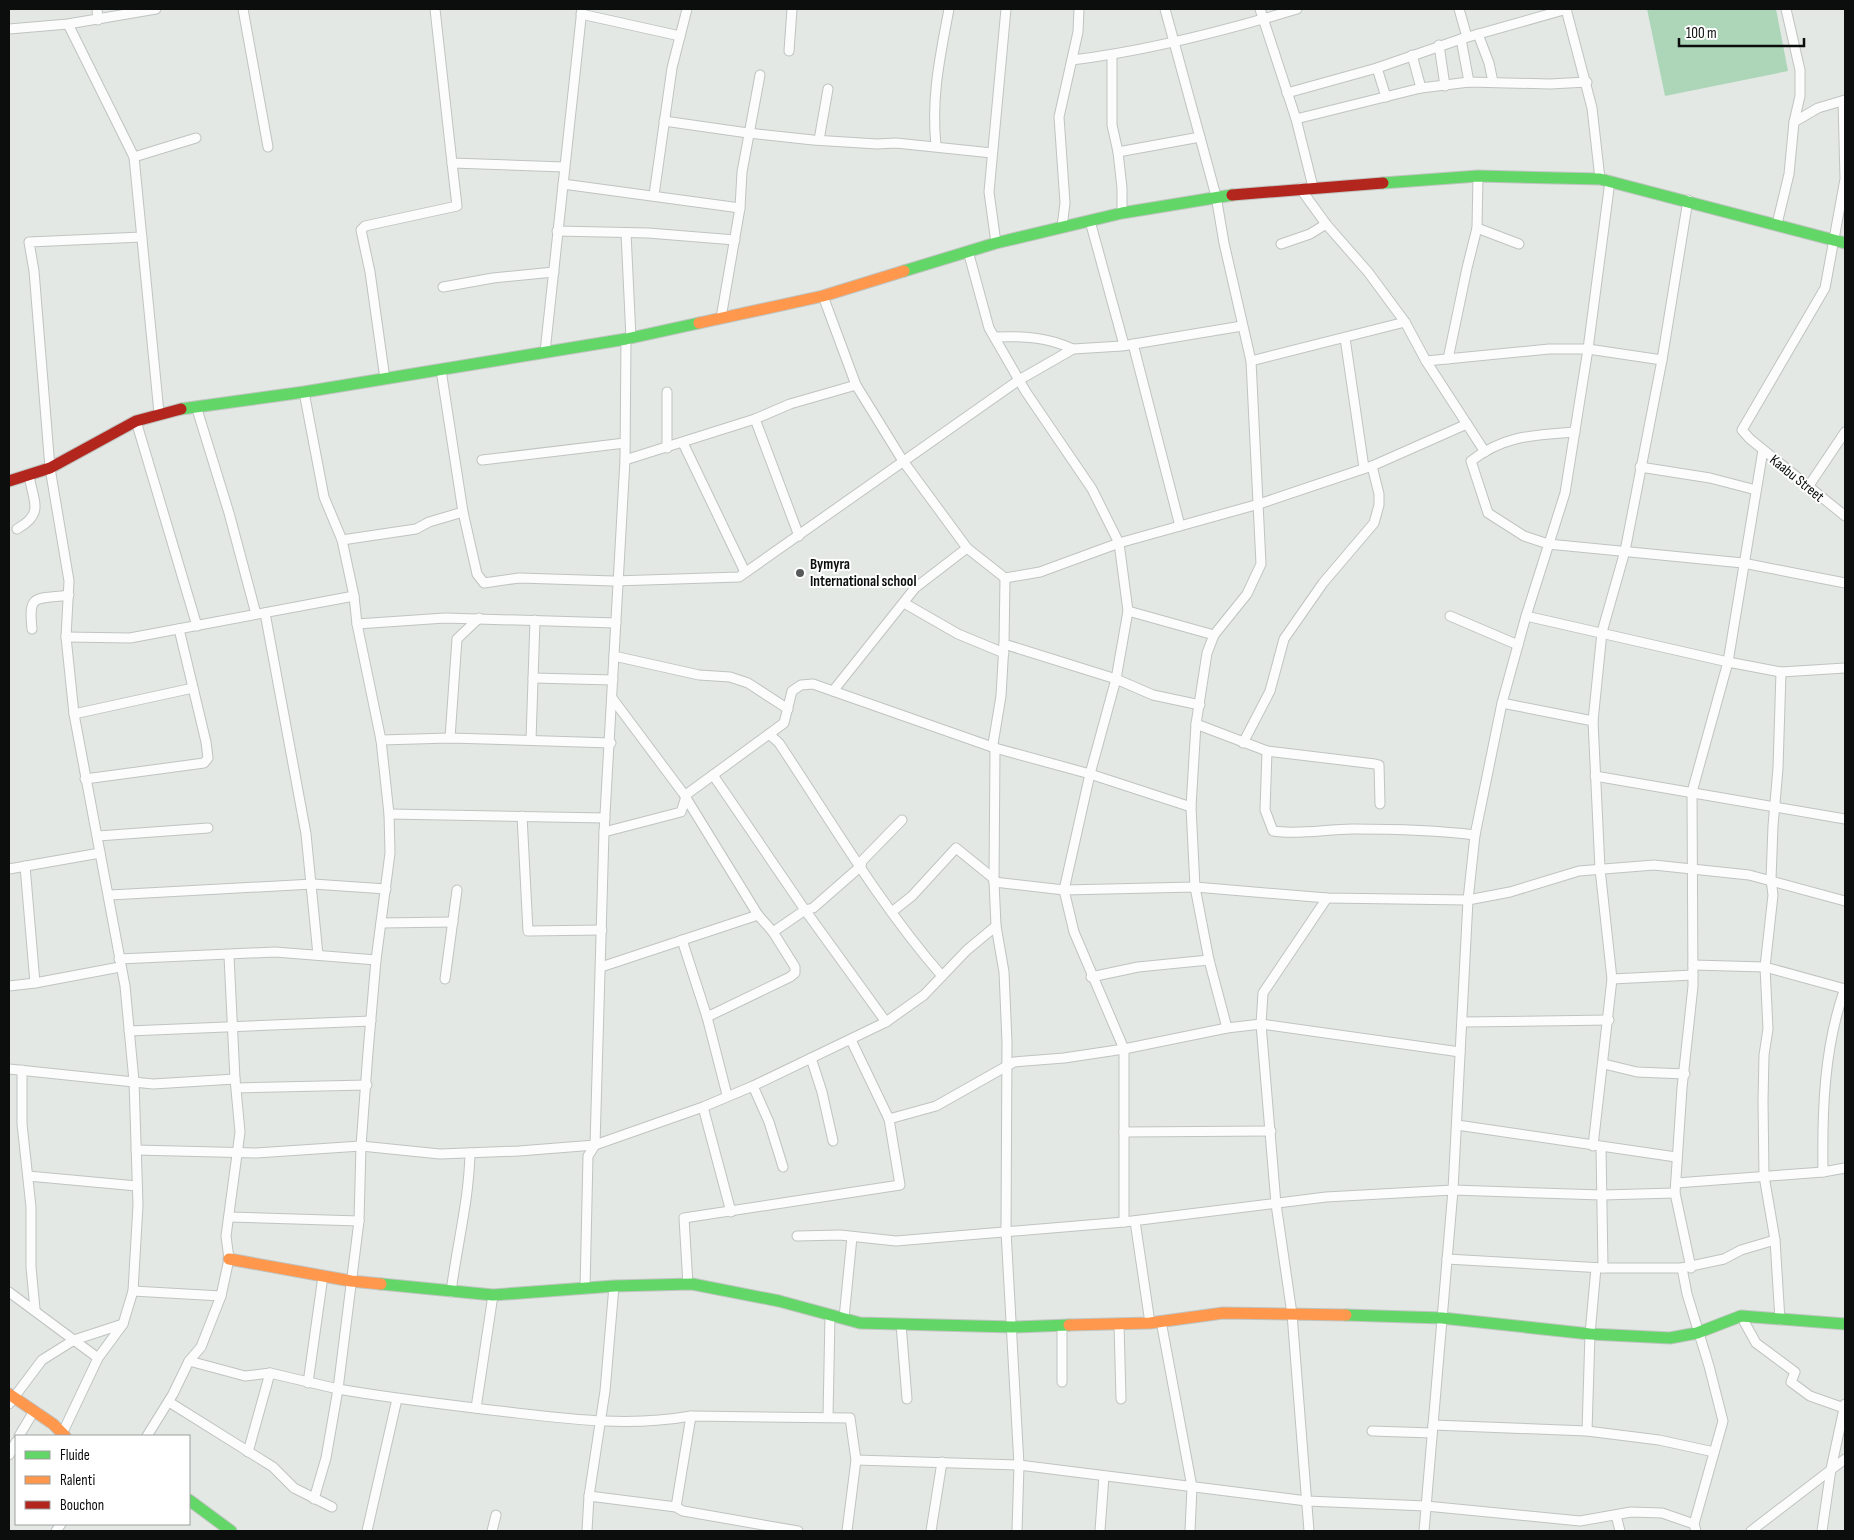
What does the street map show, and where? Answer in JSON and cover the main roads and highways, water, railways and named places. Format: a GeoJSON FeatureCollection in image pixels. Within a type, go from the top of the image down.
{"type":"FeatureCollection","features":[{"type":"Feature","properties":{"kind":"place","name":"Bymyra International school"},"geometry":{"type":"Point","coordinates":[800,573]}}]}
